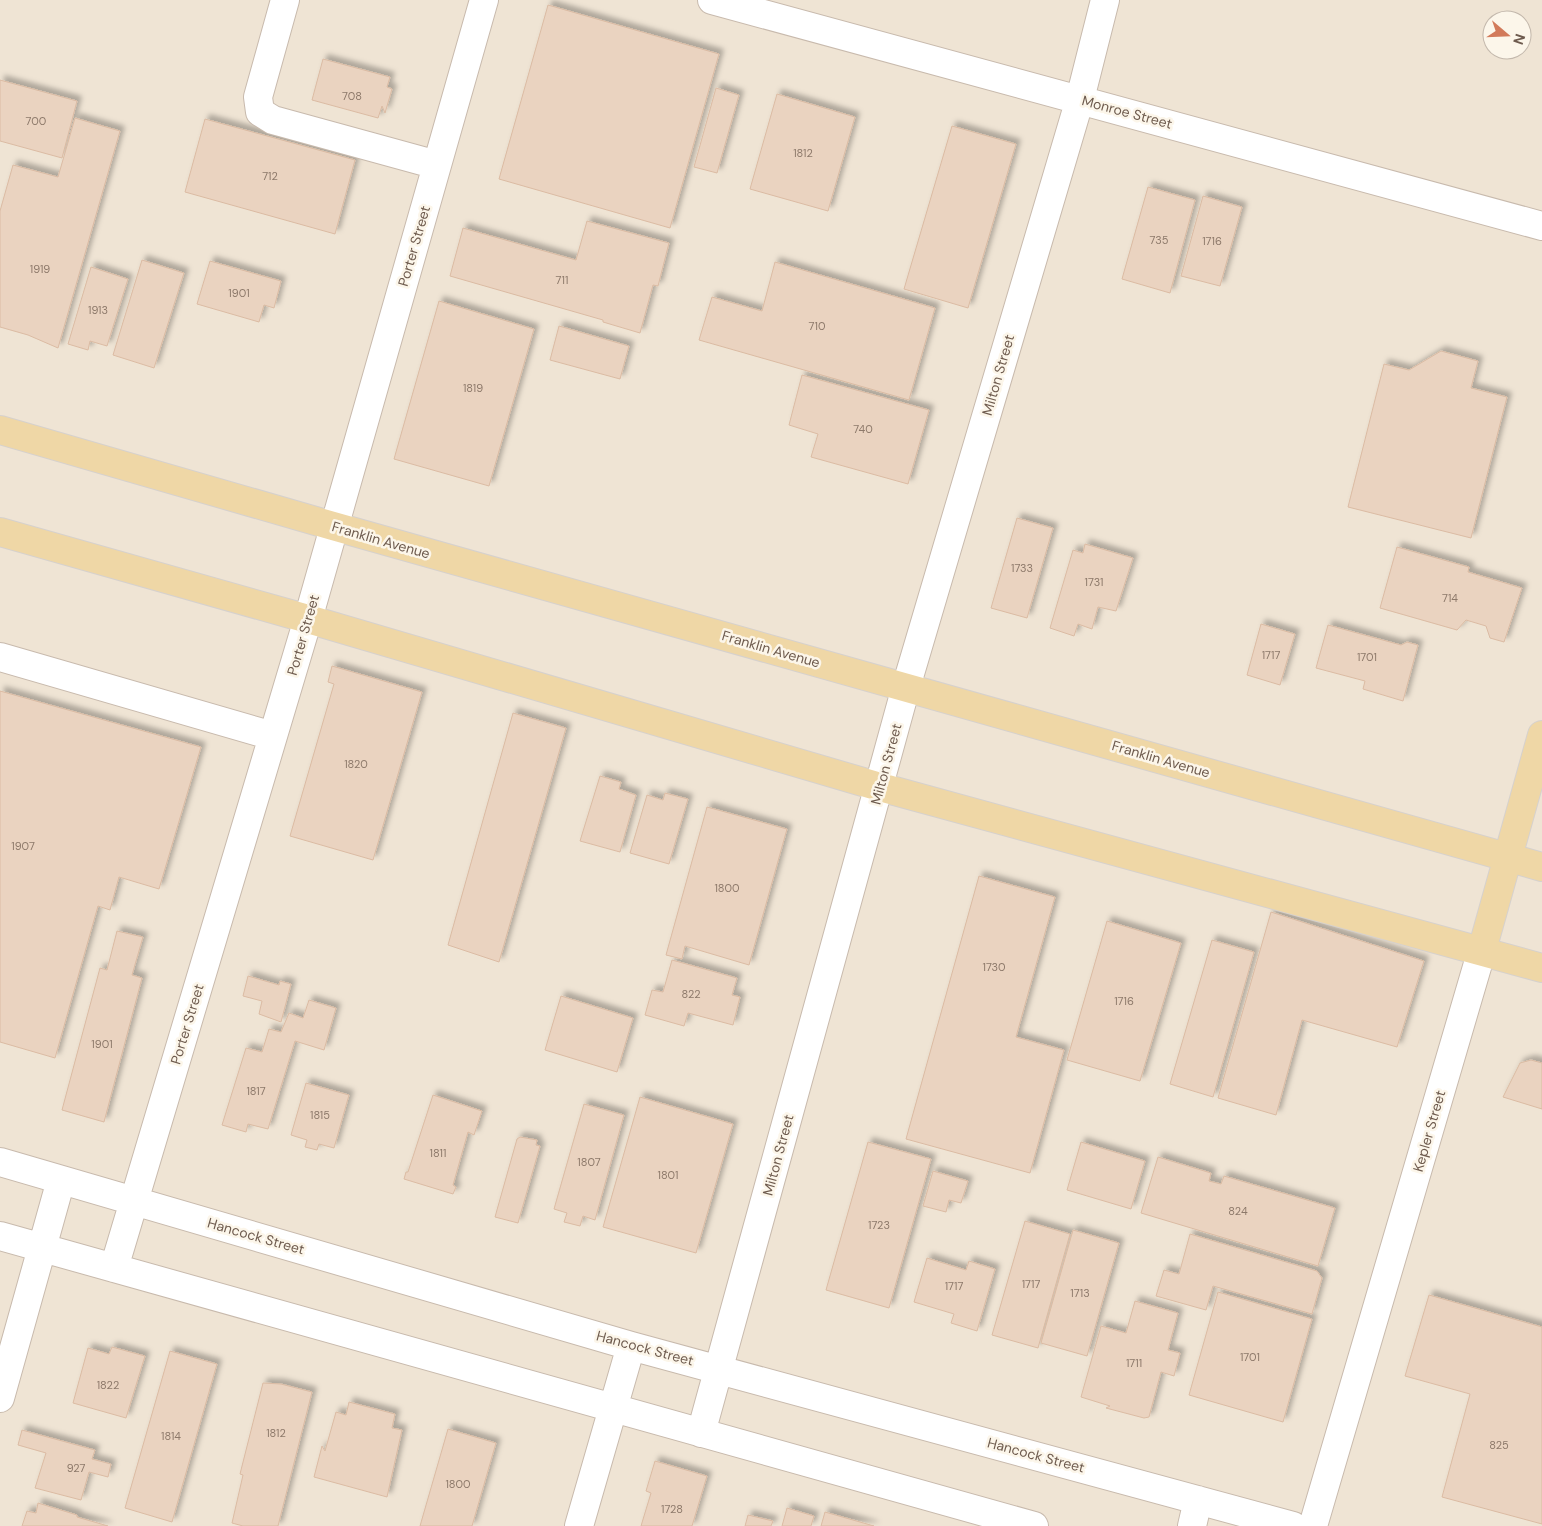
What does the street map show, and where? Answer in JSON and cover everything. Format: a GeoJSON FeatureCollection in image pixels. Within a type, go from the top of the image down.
{"type":"FeatureCollection","features":[{"type":"Feature","properties":{"kind":"main road","name":"Franklin Avenue"},"geometry":{"type":"LineString","coordinates":[[0,430],[333,526],[1542,867]]}},
{"type":"Feature","properties":{"kind":"main road"},"geometry":{"type":"LineString","coordinates":[[0,532],[308,618],[880,787],[1482,950],[1542,968]]}},
{"type":"Feature","properties":{"kind":"main road","name":"Kepler Street"},"geometry":{"type":"LineString","coordinates":[[1482,950],[1542,735]]}},
{"type":"Feature","properties":{"kind":"street"},"geometry":{"type":"LineString","coordinates":[[285,0],[258,97],[260,112],[273,120],[437,165]]}},
{"type":"Feature","properties":{"kind":"street","name":"Porter Street"},"geometry":{"type":"LineString","coordinates":[[114,1268],[308,618],[484,0]]}},
{"type":"Feature","properties":{"kind":"street","name":"Monroe Street"},"geometry":{"type":"LineString","coordinates":[[712,0],[1542,226]]}},
{"type":"Feature","properties":{"kind":"street","name":"Milton Street"},"geometry":{"type":"LineString","coordinates":[[701,1433],[906,687],[1080,99],[1105,0]]}},
{"type":"Feature","properties":{"kind":"street"},"geometry":{"type":"LineString","coordinates":[[0,657],[273,736]]}},
{"type":"Feature","properties":{"kind":"street","name":"Kepler Street"},"geometry":{"type":"LineString","coordinates":[[1313,1526],[1482,950]]}},
{"type":"Feature","properties":{"kind":"street","name":"Hancock Street"},"geometry":{"type":"LineString","coordinates":[[0,1162],[631,1346],[719,1368],[1293,1526]]}},
{"type":"Feature","properties":{"kind":"street"},"geometry":{"type":"LineString","coordinates":[[0,1398],[44,1248],[61,1180]]}},
{"type":"Feature","properties":{"kind":"street"},"geometry":{"type":"LineString","coordinates":[[0,1236],[1034,1526]]}},
{"type":"Feature","properties":{"kind":"street"},"geometry":{"type":"LineString","coordinates":[[579,1526],[631,1346]]}},
{"type":"Feature","properties":{"kind":"street"},"geometry":{"type":"LineString","coordinates":[[1192,1526],[1198,1500]]}},
{"type":"Feature","properties":{"kind":"shaded area"},"geometry":{"type":"Polygon","coordinates":[[[0,0],[1542,0],[1542,1526],[0,1526],[0,0]]]}},
{"type":"Feature","properties":{"kind":"building"},"geometry":{"type":"Polygon","coordinates":[[[548,5],[719,54],[670,228],[499,179],[548,5]]]}},
{"type":"Feature","properties":{"kind":"building"},"geometry":{"type":"Polygon","coordinates":[[[323,59],[390,77],[387,87],[392,89],[385,113],[382,106],[378,118],[312,100],[323,59]]]}},
{"type":"Feature","properties":{"kind":"building"},"geometry":{"type":"Polygon","coordinates":[[[0,80],[77,101],[62,158],[0,141],[0,80]]]}},
{"type":"Feature","properties":{"kind":"building"},"geometry":{"type":"Polygon","coordinates":[[[716,88],[739,95],[717,173],[694,167],[716,88]]]}},
{"type":"Feature","properties":{"kind":"building"},"geometry":{"type":"Polygon","coordinates":[[[777,94],[855,117],[828,211],[750,189],[777,94]]]}},
{"type":"Feature","properties":{"kind":"building"},"geometry":{"type":"Polygon","coordinates":[[[75,118],[120,131],[58,348],[28,335],[0,327],[0,211],[13,165],[58,177],[75,118]]]}},
{"type":"Feature","properties":{"kind":"building"},"geometry":{"type":"Polygon","coordinates":[[[205,119],[355,160],[335,234],[185,192],[205,119]]]}},
{"type":"Feature","properties":{"kind":"building"},"geometry":{"type":"Polygon","coordinates":[[[952,126],[1016,144],[968,308],[904,289],[952,126]]]}},
{"type":"Feature","properties":{"kind":"building"},"geometry":{"type":"Polygon","coordinates":[[[1148,187],[1195,200],[1170,293],[1122,279],[1148,187]]]}},
{"type":"Feature","properties":{"kind":"building"},"geometry":{"type":"Polygon","coordinates":[[[1203,196],[1242,207],[1220,286],[1181,276],[1203,196]]]}},
{"type":"Feature","properties":{"kind":"building"},"geometry":{"type":"Polygon","coordinates":[[[587,221],[669,243],[658,286],[653,285],[640,333],[603,322],[603,320],[450,276],[463,228],[576,260],[587,221]]]}},
{"type":"Feature","properties":{"kind":"building"},"geometry":{"type":"Polygon","coordinates":[[[142,260],[184,273],[154,368],[113,355],[142,260]]]}},
{"type":"Feature","properties":{"kind":"building"},"geometry":{"type":"Polygon","coordinates":[[[210,261],[281,281],[274,308],[264,305],[259,322],[197,304],[210,261]]]}},
{"type":"Feature","properties":{"kind":"building"},"geometry":{"type":"Polygon","coordinates":[[[775,262],[935,308],[909,400],[699,340],[712,297],[762,311],[775,262]]]}},
{"type":"Feature","properties":{"kind":"building"},"geometry":{"type":"Polygon","coordinates":[[[91,267],[128,279],[107,346],[90,341],[88,350],[68,344],[91,267]]]}},
{"type":"Feature","properties":{"kind":"building"},"geometry":{"type":"Polygon","coordinates":[[[439,301],[534,329],[489,486],[394,459],[439,301]]]}},
{"type":"Feature","properties":{"kind":"building"},"geometry":{"type":"Polygon","coordinates":[[[559,326],[629,346],[620,379],[550,360],[559,326]]]}},
{"type":"Feature","properties":{"kind":"building"},"geometry":{"type":"Polygon","coordinates":[[[1441,351],[1478,361],[1471,388],[1507,397],[1471,538],[1348,507],[1384,364],[1409,370],[1441,351]]]}},
{"type":"Feature","properties":{"kind":"building"},"geometry":{"type":"Polygon","coordinates":[[[802,375],[929,410],[908,484],[811,457],[818,434],[789,425],[802,375]]]}},
{"type":"Feature","properties":{"kind":"building"},"geometry":{"type":"Polygon","coordinates":[[[1017,518],[1053,528],[1027,618],[991,608],[1017,518]]]}},
{"type":"Feature","properties":{"kind":"building"},"geometry":{"type":"Polygon","coordinates":[[[1085,544],[1133,558],[1116,611],[1098,607],[1092,629],[1078,624],[1074,636],[1050,628],[1073,550],[1083,553],[1085,544]]]}},
{"type":"Feature","properties":{"kind":"building"},"geometry":{"type":"Polygon","coordinates":[[[1397,547],[1469,567],[1468,572],[1522,588],[1504,642],[1490,638],[1486,626],[1466,620],[1457,630],[1380,608],[1397,547]]]}},
{"type":"Feature","properties":{"kind":"building"},"geometry":{"type":"Polygon","coordinates":[[[1261,624],[1295,634],[1280,685],[1247,675],[1261,624]]]}},
{"type":"Feature","properties":{"kind":"building"},"geometry":{"type":"Polygon","coordinates":[[[1328,625],[1401,645],[1407,642],[1418,645],[1403,701],[1363,689],[1365,681],[1316,668],[1328,625]]]}},
{"type":"Feature","properties":{"kind":"building"},"geometry":{"type":"Polygon","coordinates":[[[332,666],[422,692],[373,860],[290,836],[334,684],[328,682],[332,666]]]}},
{"type":"Feature","properties":{"kind":"building"},"geometry":{"type":"Polygon","coordinates":[[[0,691],[201,747],[159,889],[119,877],[110,910],[98,906],[55,1058],[0,1042],[0,691]]]}},
{"type":"Feature","properties":{"kind":"building"},"geometry":{"type":"Polygon","coordinates":[[[513,713],[566,728],[499,962],[448,945],[513,713]]]}},
{"type":"Feature","properties":{"kind":"building"},"geometry":{"type":"Polygon","coordinates":[[[600,776],[621,782],[619,789],[636,795],[620,852],[580,841],[600,776]]]}},
{"type":"Feature","properties":{"kind":"building"},"geometry":{"type":"Polygon","coordinates":[[[665,793],[688,799],[669,864],[630,853],[647,795],[663,800],[665,793]]]}},
{"type":"Feature","properties":{"kind":"building"},"geometry":{"type":"Polygon","coordinates":[[[707,807],[787,829],[749,965],[685,946],[682,959],[666,955],[707,807]]]}},
{"type":"Feature","properties":{"kind":"building"},"geometry":{"type":"Polygon","coordinates":[[[979,876],[1055,897],[1016,1037],[1064,1050],[1030,1173],[906,1139],[979,876]]]}},
{"type":"Feature","properties":{"kind":"building"},"geometry":{"type":"Polygon","coordinates":[[[1271,912],[1424,961],[1397,1047],[1302,1020],[1276,1115],[1218,1098],[1271,912]]]}},
{"type":"Feature","properties":{"kind":"building"},"geometry":{"type":"Polygon","coordinates":[[[1107,921],[1181,943],[1140,1081],[1067,1060],[1107,921]]]}},
{"type":"Feature","properties":{"kind":"building"},"geometry":{"type":"Polygon","coordinates":[[[117,931],[143,937],[132,975],[142,978],[104,1122],[62,1110],[100,968],[107,970],[117,931]]]}},
{"type":"Feature","properties":{"kind":"building"},"geometry":{"type":"Polygon","coordinates":[[[1212,940],[1254,952],[1213,1097],[1170,1084],[1212,940]]]}},
{"type":"Feature","properties":{"kind":"building"},"geometry":{"type":"Polygon","coordinates":[[[672,960],[737,978],[732,995],[740,997],[733,1025],[688,1013],[684,1026],[645,1015],[652,990],[663,992],[672,960]]]}},
{"type":"Feature","properties":{"kind":"building"},"geometry":{"type":"Polygon","coordinates":[[[248,976],[279,985],[280,981],[291,984],[281,1022],[259,1014],[262,1001],[243,996],[248,976]]]}},
{"type":"Feature","properties":{"kind":"building"},"geometry":{"type":"Polygon","coordinates":[[[561,996],[633,1018],[617,1072],[545,1050],[561,996]]]}},
{"type":"Feature","properties":{"kind":"building"},"geometry":{"type":"Polygon","coordinates":[[[309,1000],[336,1008],[324,1050],[295,1041],[268,1129],[248,1124],[246,1132],[222,1125],[246,1048],[262,1052],[269,1029],[281,1032],[289,1013],[303,1018],[309,1000]]]}},
{"type":"Feature","properties":{"kind":"building"},"geometry":{"type":"Polygon","coordinates":[[[1531,1060],[1542,1063],[1542,1109],[1503,1097],[1520,1063],[1531,1060]]]}},
{"type":"Feature","properties":{"kind":"building"},"geometry":{"type":"Polygon","coordinates":[[[306,1083],[349,1095],[334,1148],[319,1144],[317,1150],[305,1147],[307,1140],[291,1135],[306,1083]]]}},
{"type":"Feature","properties":{"kind":"building"},"geometry":{"type":"Polygon","coordinates":[[[433,1095],[482,1111],[474,1135],[468,1132],[453,1185],[456,1187],[453,1194],[404,1179],[433,1095]]]}},
{"type":"Feature","properties":{"kind":"building"},"geometry":{"type":"Polygon","coordinates":[[[640,1097],[733,1124],[696,1253],[603,1227],[640,1097]]]}},
{"type":"Feature","properties":{"kind":"building"},"geometry":{"type":"Polygon","coordinates":[[[584,1104],[624,1115],[595,1220],[583,1216],[580,1226],[564,1222],[567,1213],[554,1209],[584,1104]]]}},
{"type":"Feature","properties":{"kind":"building"},"geometry":{"type":"Polygon","coordinates":[[[520,1137],[537,1140],[536,1145],[540,1146],[518,1223],[495,1217],[517,1139],[520,1137]]]}},
{"type":"Feature","properties":{"kind":"building"},"geometry":{"type":"Polygon","coordinates":[[[868,1142],[931,1159],[889,1308],[826,1290],[868,1142]]]}},
{"type":"Feature","properties":{"kind":"building"},"geometry":{"type":"Polygon","coordinates":[[[1081,1142],[1145,1161],[1131,1209],[1067,1190],[1081,1142]]]}},
{"type":"Feature","properties":{"kind":"building"},"geometry":{"type":"Polygon","coordinates":[[[1158,1157],[1211,1173],[1209,1181],[1221,1184],[1224,1176],[1335,1208],[1318,1266],[1141,1213],[1158,1157]]]}},
{"type":"Feature","properties":{"kind":"building"},"geometry":{"type":"Polygon","coordinates":[[[933,1171],[968,1181],[961,1203],[949,1200],[946,1212],[923,1206],[933,1171]]]}},
{"type":"Feature","properties":{"kind":"building"},"geometry":{"type":"Polygon","coordinates":[[[1025,1221],[1070,1234],[1038,1348],[992,1335],[1025,1221]]]}},
{"type":"Feature","properties":{"kind":"building"},"geometry":{"type":"Polygon","coordinates":[[[1073,1230],[1119,1243],[1087,1356],[1041,1343],[1073,1230]]]}},
{"type":"Feature","properties":{"kind":"building"},"geometry":{"type":"Polygon","coordinates":[[[1190,1234],[1317,1271],[1322,1278],[1312,1314],[1213,1286],[1206,1310],[1156,1296],[1164,1270],[1179,1274],[1190,1234]]]}},
{"type":"Feature","properties":{"kind":"building"},"geometry":{"type":"Polygon","coordinates":[[[927,1258],[966,1270],[969,1261],[995,1269],[977,1331],[951,1323],[954,1314],[914,1302],[927,1258]]]}},
{"type":"Feature","properties":{"kind":"building"},"geometry":{"type":"Polygon","coordinates":[[[1218,1292],[1312,1319],[1283,1422],[1189,1395],[1218,1292]]]}},
{"type":"Feature","properties":{"kind":"building"},"geometry":{"type":"Polygon","coordinates":[[[1429,1295],[1542,1327],[1542,1524],[1442,1497],[1470,1394],[1405,1376],[1429,1295]]]}},
{"type":"Feature","properties":{"kind":"building"},"geometry":{"type":"Polygon","coordinates":[[[1135,1301],[1178,1313],[1168,1350],[1180,1353],[1174,1376],[1161,1372],[1149,1417],[1144,1418],[1106,1408],[1110,1406],[1081,1397],[1101,1326],[1126,1333],[1135,1301]]]}},
{"type":"Feature","properties":{"kind":"building"},"geometry":{"type":"Polygon","coordinates":[[[112,1347],[145,1356],[126,1418],[73,1403],[88,1348],[109,1354],[112,1347]]]}},
{"type":"Feature","properties":{"kind":"building"},"geometry":{"type":"Polygon","coordinates":[[[170,1351],[217,1364],[172,1522],[125,1508],[170,1351]]]}},
{"type":"Feature","properties":{"kind":"building"},"geometry":{"type":"Polygon","coordinates":[[[263,1383],[281,1384],[312,1392],[278,1526],[243,1526],[232,1523],[243,1475],[240,1474],[263,1383]]]}},
{"type":"Feature","properties":{"kind":"building"},"geometry":{"type":"Polygon","coordinates":[[[349,1402],[395,1414],[392,1428],[402,1430],[387,1497],[314,1477],[322,1446],[325,1451],[336,1412],[346,1415],[349,1402]]]}},
{"type":"Feature","properties":{"kind":"building"},"geometry":{"type":"Polygon","coordinates":[[[448,1429],[496,1443],[472,1526],[420,1526],[448,1429]]]}},
{"type":"Feature","properties":{"kind":"building"},"geometry":{"type":"Polygon","coordinates":[[[22,1430],[95,1450],[92,1459],[111,1464],[108,1477],[89,1472],[81,1500],[35,1488],[46,1453],[18,1445],[22,1430]]]}},
{"type":"Feature","properties":{"kind":"building"},"geometry":{"type":"Polygon","coordinates":[[[655,1461],[707,1476],[692,1526],[641,1526],[651,1493],[646,1491],[655,1461]]]}},
{"type":"Feature","properties":{"kind":"building"},"geometry":{"type":"Polygon","coordinates":[[[38,1503],[108,1526],[22,1526],[27,1511],[36,1513],[38,1503]]]}},
{"type":"Feature","properties":{"kind":"building"},"geometry":{"type":"Polygon","coordinates":[[[787,1508],[814,1516],[811,1526],[782,1526],[787,1508]]]}},
{"type":"Feature","properties":{"kind":"building"},"geometry":{"type":"Polygon","coordinates":[[[825,1512],[874,1526],[821,1526],[825,1512]]]}},
{"type":"Feature","properties":{"kind":"building"},"geometry":{"type":"Polygon","coordinates":[[[748,1515],[773,1521],[771,1526],[745,1526],[748,1515]]]}}]}
